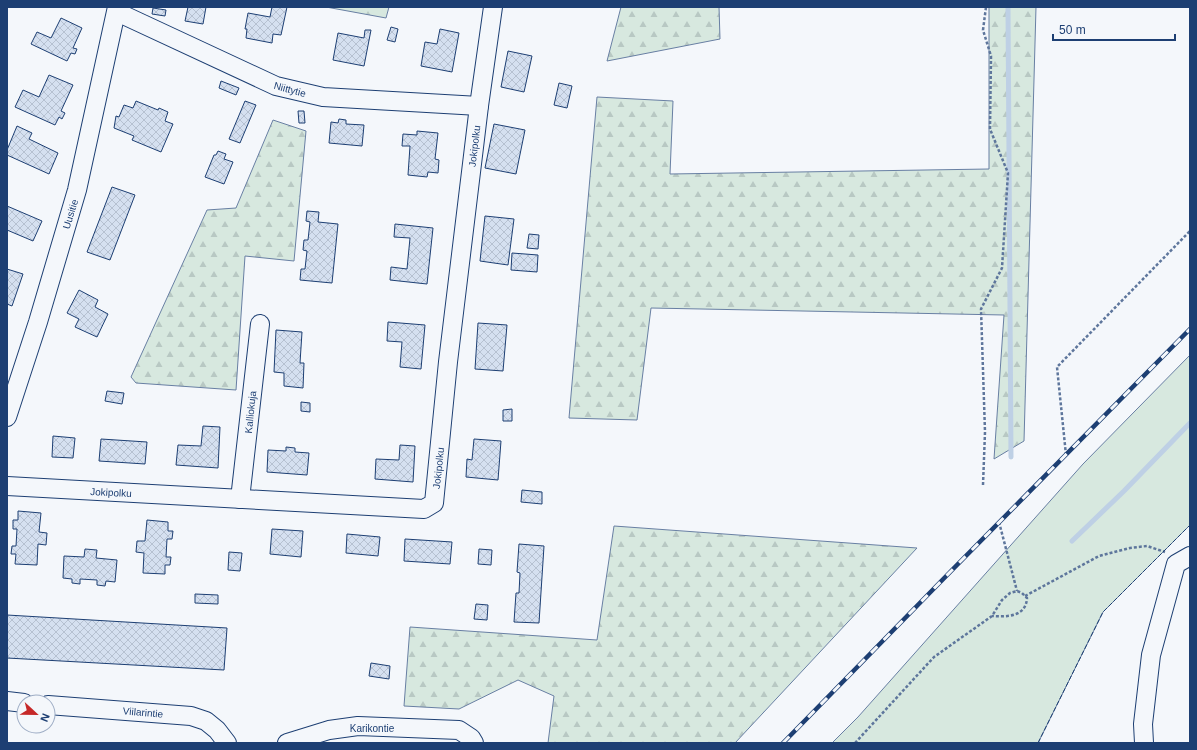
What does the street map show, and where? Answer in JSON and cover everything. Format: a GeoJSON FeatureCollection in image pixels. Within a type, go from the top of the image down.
{"type":"FeatureCollection","features":[{"type":"Feature","properties":{"kind":"street","name":"Jokipolku"},"geometry":{"type":"LineString","coordinates":[[7,486],[424,509],[434,503],[448,362],[479,106],[493,7]]}},
{"type":"Feature","properties":{"kind":"street","name":"Niittytie"},"geometry":{"type":"LineString","coordinates":[[117,9],[276,86],[323,98],[479,106]]}},
{"type":"Feature","properties":{"kind":"street","name":"Uusitie"},"geometry":{"type":"LineString","coordinates":[[7,417],[38,322],[77,190],[117,9]]}},
{"type":"Feature","properties":{"kind":"street","name":"Kalliokuja"},"geometry":{"type":"LineString","coordinates":[[240,499],[260,324]]}},
{"type":"Feature","properties":{"kind":"street"},"geometry":{"type":"LineString","coordinates":[[1144,743],[1143,724],[1151,655],[1183,560]]}},
{"type":"Feature","properties":{"kind":"street","name":"Viilarintie"},"geometry":{"type":"LineString","coordinates":[[56,706],[191,716],[206,721],[217,730],[227,743]]}},
{"type":"Feature","properties":{"kind":"street","name":"Karikontie"},"geometry":{"type":"LineString","coordinates":[[287,743],[329,730],[358,726],[459,730],[471,738],[474,743]]}},
{"type":"Feature","properties":{"kind":"path"},"geometry":{"type":"LineString","coordinates":[[983,485],[985,432],[981,309],[1002,268],[1008,173],[990,130],[990,56],[983,30],[986,7]]}},
{"type":"Feature","properties":{"kind":"path"},"geometry":{"type":"LineString","coordinates":[[1066,455],[1057,367],[1190,231]]}},
{"type":"Feature","properties":{"kind":"path"},"geometry":{"type":"LineString","coordinates":[[992,616],[1004,617],[1016,615],[1022,611],[1027,604],[1027,598],[1017,591],[999,522]]}},
{"type":"Feature","properties":{"kind":"path"},"geometry":{"type":"LineString","coordinates":[[1025,596],[1099,556],[1130,548],[1147,546],[1164,551],[1183,560]]}},
{"type":"Feature","properties":{"kind":"path"},"geometry":{"type":"LineString","coordinates":[[855,743],[934,657],[992,616],[1002,600],[1010,593],[1017,591]]}},
{"type":"Feature","properties":{"kind":"green space"},"geometry":{"type":"Polygon","coordinates":[[[326,7],[389,7],[386,18],[326,7]]]}},
{"type":"Feature","properties":{"kind":"green space"},"geometry":{"type":"Polygon","coordinates":[[[621,7],[719,7],[720,39],[607,61],[621,7]]]}},
{"type":"Feature","properties":{"kind":"green space"},"geometry":{"type":"Polygon","coordinates":[[[989,7],[1036,7],[1024,441],[994,459],[1004,315],[651,308],[637,420],[569,418],[597,97],[673,101],[670,174],[989,169],[989,7]]]}},
{"type":"Feature","properties":{"kind":"green space"},"geometry":{"type":"Polygon","coordinates":[[[273,120],[306,131],[294,261],[245,256],[236,390],[136,383],[131,377],[207,210],[236,208],[273,120]]]}},
{"type":"Feature","properties":{"kind":"green space"},"geometry":{"type":"Polygon","coordinates":[[[1190,355],[1190,525],[1103,612],[1038,743],[832,743],[858,717],[1083,464],[1190,355]]]}},
{"type":"Feature","properties":{"kind":"green space"},"geometry":{"type":"Polygon","coordinates":[[[614,526],[917,548],[735,743],[548,743],[554,696],[518,680],[459,709],[404,706],[410,627],[597,640],[614,526]]]}},
{"type":"Feature","properties":{"kind":"building"},"geometry":{"type":"Polygon","coordinates":[[[188,7],[206,7],[203,24],[185,21],[188,7]]]}},
{"type":"Feature","properties":{"kind":"building"},"geometry":{"type":"Polygon","coordinates":[[[272,7],[287,7],[281,35],[273,34],[272,43],[246,38],[247,29],[245,29],[248,13],[270,17],[272,7]]]}},
{"type":"Feature","properties":{"kind":"building"},"geometry":{"type":"Polygon","coordinates":[[[153,8],[166,10],[165,16],[152,14],[153,8]]]}},
{"type":"Feature","properties":{"kind":"building"},"geometry":{"type":"Polygon","coordinates":[[[61,18],[82,28],[73,48],[77,49],[75,54],[71,53],[67,61],[31,44],[37,32],[51,38],[61,18]]]}},
{"type":"Feature","properties":{"kind":"building"},"geometry":{"type":"Polygon","coordinates":[[[391,27],[398,29],[395,42],[387,40],[391,27]]]}},
{"type":"Feature","properties":{"kind":"building"},"geometry":{"type":"Polygon","coordinates":[[[440,29],[459,33],[452,72],[421,66],[425,42],[437,44],[440,29]]]}},
{"type":"Feature","properties":{"kind":"building"},"geometry":{"type":"Polygon","coordinates":[[[365,30],[371,30],[364,66],[333,60],[338,33],[364,38],[365,30]]]}},
{"type":"Feature","properties":{"kind":"building"},"geometry":{"type":"Polygon","coordinates":[[[508,51],[532,56],[524,92],[501,87],[508,51]]]}},
{"type":"Feature","properties":{"kind":"building"},"geometry":{"type":"Polygon","coordinates":[[[49,75],[73,85],[61,111],[65,113],[62,119],[59,117],[55,125],[15,107],[23,90],[39,97],[49,75]]]}},
{"type":"Feature","properties":{"kind":"building"},"geometry":{"type":"Polygon","coordinates":[[[221,81],[239,88],[236,95],[219,88],[221,81]]]}},
{"type":"Feature","properties":{"kind":"building"},"geometry":{"type":"Polygon","coordinates":[[[559,83],[572,86],[567,108],[554,105],[559,83]]]}},
{"type":"Feature","properties":{"kind":"building"},"geometry":{"type":"Polygon","coordinates":[[[136,101],[158,110],[159,108],[168,112],[165,121],[173,124],[161,152],[132,140],[134,136],[114,128],[116,116],[119,117],[124,105],[133,108],[136,101]]]}},
{"type":"Feature","properties":{"kind":"building"},"geometry":{"type":"Polygon","coordinates":[[[245,101],[256,105],[240,143],[229,139],[245,101]]]}},
{"type":"Feature","properties":{"kind":"building"},"geometry":{"type":"Polygon","coordinates":[[[298,111],[304,111],[305,123],[299,123],[298,111]]]}},
{"type":"Feature","properties":{"kind":"building"},"geometry":{"type":"Polygon","coordinates":[[[339,119],[346,120],[346,124],[364,125],[362,146],[329,143],[331,122],[338,123],[339,119]]]}},
{"type":"Feature","properties":{"kind":"building"},"geometry":{"type":"Polygon","coordinates":[[[494,124],[525,130],[516,174],[485,168],[494,124]]]}},
{"type":"Feature","properties":{"kind":"building"},"geometry":{"type":"Polygon","coordinates":[[[17,126],[32,133],[29,139],[58,153],[49,174],[7,155],[7,150],[17,126]]]}},
{"type":"Feature","properties":{"kind":"building"},"geometry":{"type":"Polygon","coordinates":[[[417,131],[438,133],[435,159],[439,160],[438,173],[428,172],[427,177],[408,175],[410,146],[402,146],[403,134],[417,135],[417,131]]]}},
{"type":"Feature","properties":{"kind":"building"},"geometry":{"type":"Polygon","coordinates":[[[218,151],[226,154],[224,159],[233,162],[224,184],[205,177],[214,155],[216,155],[218,151]]]}},
{"type":"Feature","properties":{"kind":"building"},"geometry":{"type":"Polygon","coordinates":[[[112,187],[135,195],[110,260],[87,252],[112,187]]]}},
{"type":"Feature","properties":{"kind":"building"},"geometry":{"type":"Polygon","coordinates":[[[7,206],[42,221],[33,241],[7,230],[7,206]]]}},
{"type":"Feature","properties":{"kind":"building"},"geometry":{"type":"Polygon","coordinates":[[[307,211],[319,212],[318,222],[338,224],[332,283],[300,280],[301,269],[305,269],[307,251],[303,250],[304,240],[308,240],[310,222],[306,221],[307,211]]]}},
{"type":"Feature","properties":{"kind":"building"},"geometry":{"type":"Polygon","coordinates":[[[485,216],[514,219],[508,265],[480,261],[485,216]]]}},
{"type":"Feature","properties":{"kind":"building"},"geometry":{"type":"Polygon","coordinates":[[[395,224],[433,228],[427,284],[390,280],[391,267],[407,269],[410,238],[394,237],[395,224]]]}},
{"type":"Feature","properties":{"kind":"building"},"geometry":{"type":"Polygon","coordinates":[[[529,234],[539,235],[538,249],[527,248],[529,234]]]}},
{"type":"Feature","properties":{"kind":"building"},"geometry":{"type":"Polygon","coordinates":[[[512,253],[538,255],[537,272],[511,270],[512,253]]]}},
{"type":"Feature","properties":{"kind":"building"},"geometry":{"type":"Polygon","coordinates":[[[7,269],[23,274],[12,306],[7,304],[7,269]]]}},
{"type":"Feature","properties":{"kind":"building"},"geometry":{"type":"Polygon","coordinates":[[[79,290],[98,300],[95,307],[108,314],[97,337],[75,327],[79,319],[67,313],[79,290]]]}},
{"type":"Feature","properties":{"kind":"building"},"geometry":{"type":"Polygon","coordinates":[[[388,322],[425,325],[421,369],[400,367],[402,342],[387,341],[388,322]]]}},
{"type":"Feature","properties":{"kind":"building"},"geometry":{"type":"Polygon","coordinates":[[[478,323],[507,325],[503,371],[475,369],[478,323]]]}},
{"type":"Feature","properties":{"kind":"building"},"geometry":{"type":"Polygon","coordinates":[[[276,330],[302,332],[300,363],[304,363],[303,388],[284,386],[284,373],[274,372],[276,330]]]}},
{"type":"Feature","properties":{"kind":"building"},"geometry":{"type":"Polygon","coordinates":[[[107,391],[124,393],[122,404],[105,401],[107,391]]]}},
{"type":"Feature","properties":{"kind":"building"},"geometry":{"type":"Polygon","coordinates":[[[301,402],[310,403],[310,412],[301,411],[301,402]]]}},
{"type":"Feature","properties":{"kind":"building"},"geometry":{"type":"Polygon","coordinates":[[[512,409],[512,421],[503,421],[503,410],[512,409]]]}},
{"type":"Feature","properties":{"kind":"building"},"geometry":{"type":"Polygon","coordinates":[[[203,426],[220,427],[218,468],[176,465],[178,445],[201,446],[203,426]]]}},
{"type":"Feature","properties":{"kind":"building"},"geometry":{"type":"Polygon","coordinates":[[[53,436],[75,438],[73,458],[52,457],[53,436]]]}},
{"type":"Feature","properties":{"kind":"building"},"geometry":{"type":"Polygon","coordinates":[[[101,439],[147,442],[145,464],[99,461],[101,439]]]}},
{"type":"Feature","properties":{"kind":"building"},"geometry":{"type":"Polygon","coordinates":[[[474,439],[501,441],[498,480],[466,477],[467,459],[472,460],[474,439]]]}},
{"type":"Feature","properties":{"kind":"building"},"geometry":{"type":"Polygon","coordinates":[[[400,445],[415,446],[413,482],[375,479],[376,459],[399,460],[400,445]]]}},
{"type":"Feature","properties":{"kind":"building"},"geometry":{"type":"Polygon","coordinates":[[[286,447],[295,448],[295,452],[309,453],[307,475],[267,472],[268,450],[286,451],[286,447]]]}},
{"type":"Feature","properties":{"kind":"building"},"geometry":{"type":"Polygon","coordinates":[[[522,490],[542,492],[542,504],[521,502],[522,490]]]}},
{"type":"Feature","properties":{"kind":"building"},"geometry":{"type":"Polygon","coordinates":[[[18,511],[41,513],[39,532],[47,533],[46,545],[38,544],[37,565],[15,564],[16,554],[11,554],[12,546],[16,546],[17,529],[13,529],[13,520],[18,520],[18,511]]]}},
{"type":"Feature","properties":{"kind":"building"},"geometry":{"type":"Polygon","coordinates":[[[147,520],[168,522],[168,531],[173,531],[172,539],[167,539],[166,557],[171,557],[170,565],[165,565],[165,574],[143,573],[144,553],[136,552],[137,541],[145,541],[147,520]]]}},
{"type":"Feature","properties":{"kind":"building"},"geometry":{"type":"Polygon","coordinates":[[[272,529],[303,531],[301,557],[270,554],[272,529]]]}},
{"type":"Feature","properties":{"kind":"building"},"geometry":{"type":"Polygon","coordinates":[[[347,534],[380,537],[378,556],[346,553],[347,534]]]}},
{"type":"Feature","properties":{"kind":"building"},"geometry":{"type":"Polygon","coordinates":[[[405,539],[452,542],[450,564],[404,561],[405,539]]]}},
{"type":"Feature","properties":{"kind":"building"},"geometry":{"type":"Polygon","coordinates":[[[519,544],[544,546],[539,623],[514,622],[516,593],[519,593],[520,573],[517,572],[519,544]]]}},
{"type":"Feature","properties":{"kind":"building"},"geometry":{"type":"Polygon","coordinates":[[[85,549],[97,550],[96,558],[117,560],[115,582],[106,581],[105,586],[97,585],[97,580],[80,579],[80,584],[72,583],[72,579],[63,578],[64,556],[84,557],[85,549]]]}},
{"type":"Feature","properties":{"kind":"building"},"geometry":{"type":"Polygon","coordinates":[[[479,549],[492,550],[491,565],[478,564],[479,549]]]}},
{"type":"Feature","properties":{"kind":"building"},"geometry":{"type":"Polygon","coordinates":[[[229,552],[242,553],[240,571],[228,570],[229,552]]]}},
{"type":"Feature","properties":{"kind":"building"},"geometry":{"type":"Polygon","coordinates":[[[195,594],[218,595],[218,604],[195,603],[195,594]]]}},
{"type":"Feature","properties":{"kind":"building"},"geometry":{"type":"Polygon","coordinates":[[[476,604],[488,605],[487,620],[474,619],[476,604]]]}},
{"type":"Feature","properties":{"kind":"building"},"geometry":{"type":"Polygon","coordinates":[[[7,615],[227,628],[224,670],[7,658],[7,615]]]}},
{"type":"Feature","properties":{"kind":"building"},"geometry":{"type":"Polygon","coordinates":[[[371,663],[390,666],[389,679],[369,676],[371,663]]]}},
{"type":"Feature","properties":{"kind":"waterway"},"geometry":{"type":"LineString","coordinates":[[1008,7],[1011,457]]}},
{"type":"Feature","properties":{"kind":"waterway"},"geometry":{"type":"LineString","coordinates":[[1072,541],[1124,491],[1190,423]]}},
{"type":"Feature","properties":{"kind":"railway"},"geometry":{"type":"LineString","coordinates":[[783,743],[1190,329]]}},
{"type":"Feature","properties":{"kind":"fence"},"geometry":{"type":"LineString","coordinates":[[1038,743],[1103,612],[1190,525]]}}]}
